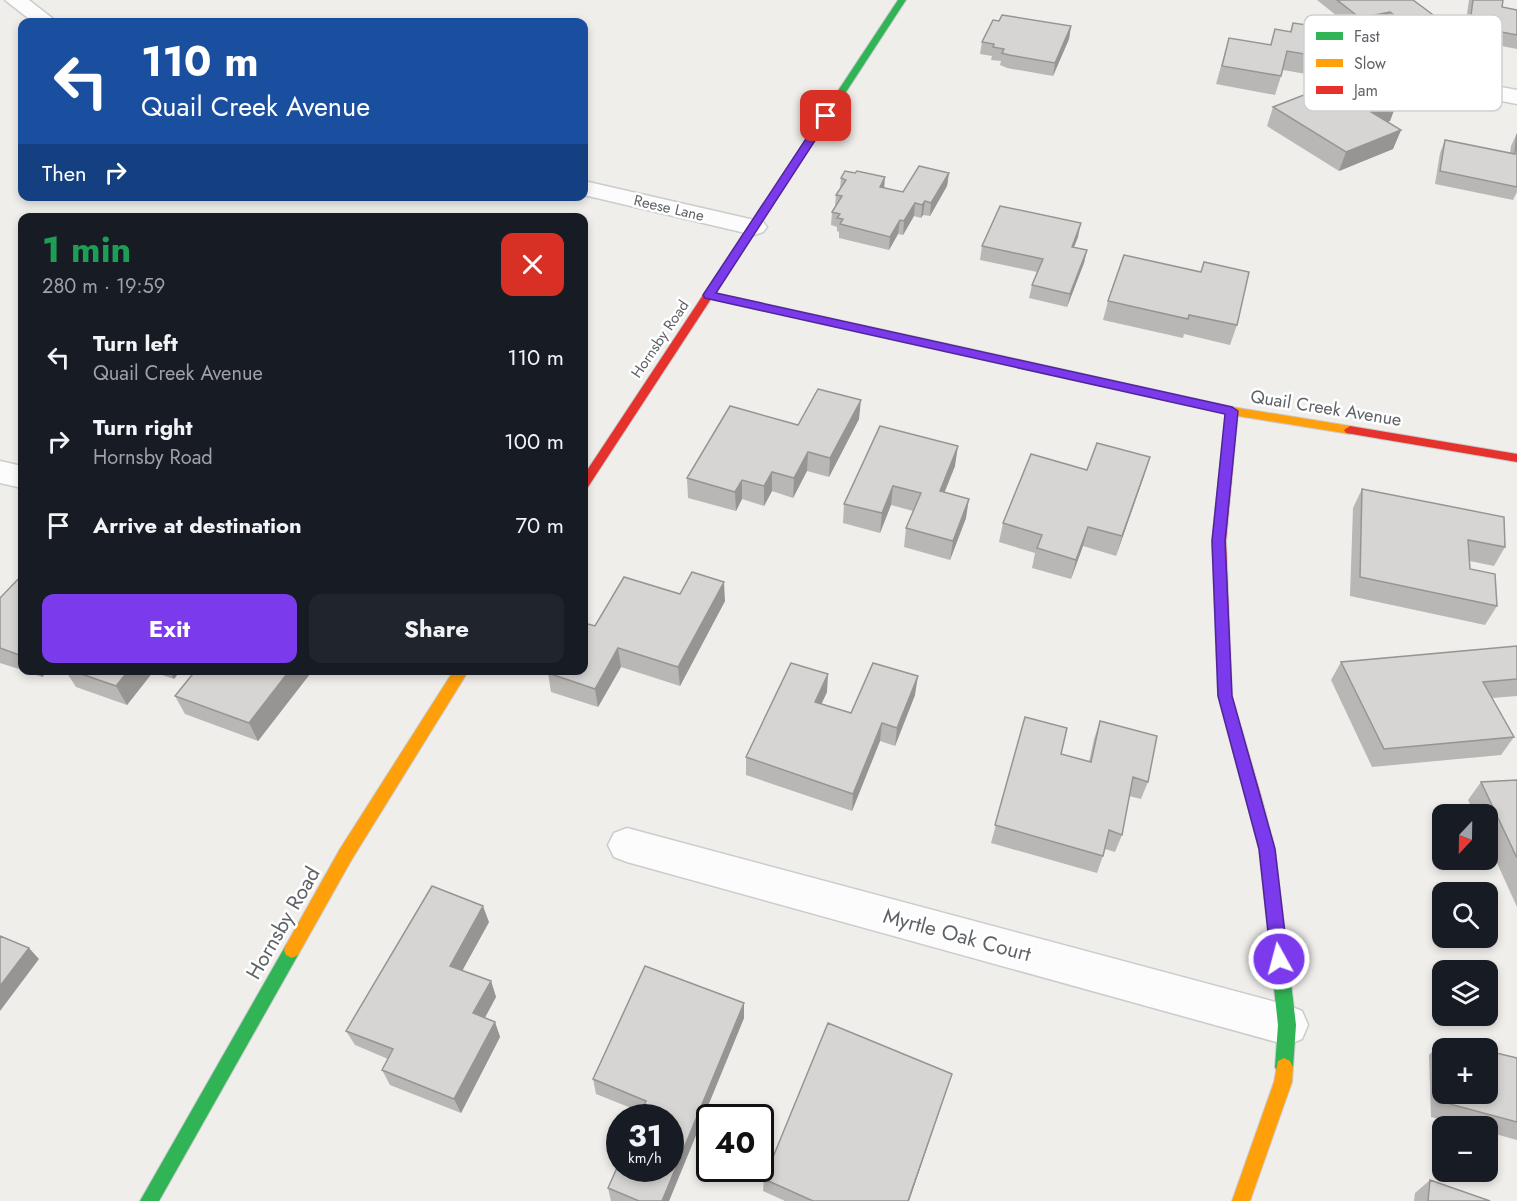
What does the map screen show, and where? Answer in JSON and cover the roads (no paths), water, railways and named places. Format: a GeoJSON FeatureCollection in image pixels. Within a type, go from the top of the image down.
{"type":"FeatureCollection","features":[{"type":"Feature","properties":{"kind":"street"},"geometry":{"type":"LineString","coordinates":[[15,0],[40,18]]}},
{"type":"Feature","properties":{"kind":"street","name":"Hornsby Road"},"geometry":{"type":"LineString","coordinates":[[588,478],[902,0]]}},
{"type":"Feature","properties":{"kind":"street"},"geometry":{"type":"LineString","coordinates":[[1502,94],[1517,97]]}},
{"type":"Feature","properties":{"kind":"street","name":"Reese Lane"},"geometry":{"type":"LineString","coordinates":[[588,189],[754,227]]}},
{"type":"Feature","properties":{"kind":"street","name":"Quail Creek Avenue"},"geometry":{"type":"LineString","coordinates":[[709,295],[1232,411],[1517,458]]}},
{"type":"Feature","properties":{"kind":"street"},"geometry":{"type":"LineString","coordinates":[[1232,411],[1219,541],[1225,696],[1267,849],[1287,1025],[1283,1082],[1241,1201]]}},
{"type":"Feature","properties":{"kind":"street"},"geometry":{"type":"LineString","coordinates":[[0,472],[18,476]]}},
{"type":"Feature","properties":{"kind":"street","name":"Hornsby Road"},"geometry":{"type":"LineString","coordinates":[[149,1201],[346,854],[459,675]]}},
{"type":"Feature","properties":{"kind":"street","name":"Myrtle Oak Court"},"geometry":{"type":"LineString","coordinates":[[627,845],[1287,1025]]}}]}
